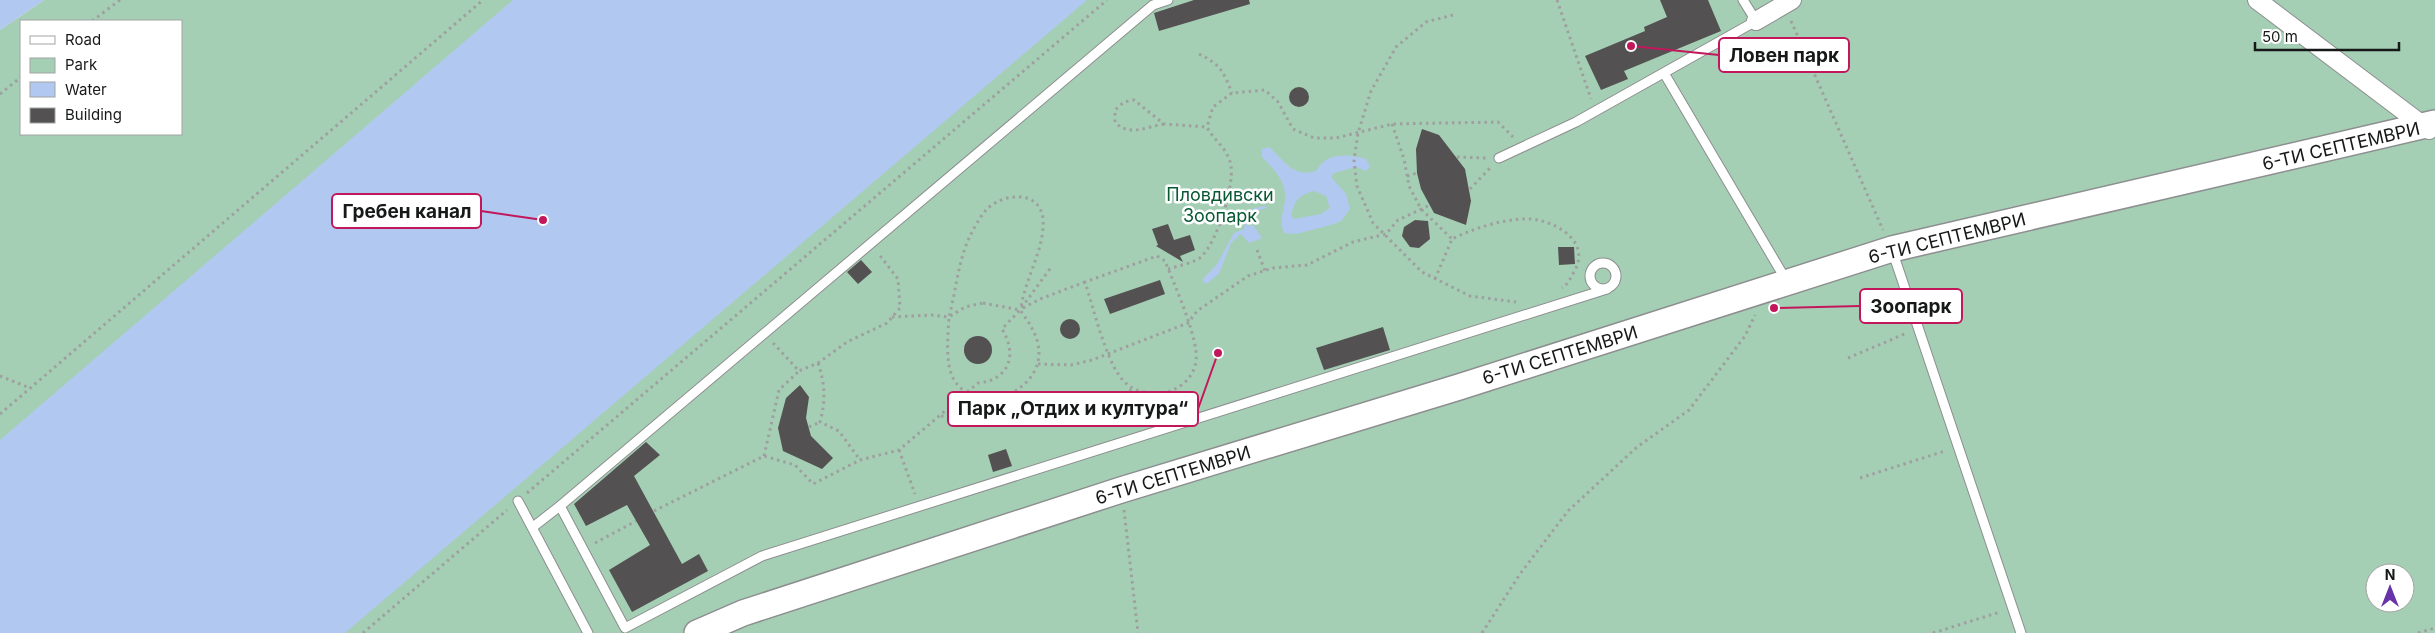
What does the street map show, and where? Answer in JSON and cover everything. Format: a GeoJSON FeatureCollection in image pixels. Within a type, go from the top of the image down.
{"type":"FeatureCollection","features":[{"type":"Feature","properties":{"kind":"street"},"geometry":{"type":"LineString","coordinates":[[2257,0],[2431,129]]}},
{"type":"Feature","properties":{"kind":"street"},"geometry":{"type":"LineString","coordinates":[[1756,21],[1788,2]]}},
{"type":"Feature","properties":{"kind":"street","name":"6-ТИ СЕПТЕМВРИ"},"geometry":{"type":"LineString","coordinates":[[698,633],[743,613],[1121,490],[1468,384],[1892,249],[2431,129]]}},
{"type":"Feature","properties":{"kind":"lane"},"geometry":{"type":"LineString","coordinates":[[532,527],[560,506],[872,244],[1153,4],[1168,0]]}},
{"type":"Feature","properties":{"kind":"lane"},"geometry":{"type":"LineString","coordinates":[[1499,158],[1595,111],[1756,21],[1743,0]]}},
{"type":"Feature","properties":{"kind":"lane"},"geometry":{"type":"LineString","coordinates":[[1664,72],[1779,285]]}},
{"type":"Feature","properties":{"kind":"lane"},"geometry":{"type":"LineString","coordinates":[[1892,249],[2022,633]]}},
{"type":"Feature","properties":{"kind":"lane"},"geometry":{"type":"LineString","coordinates":[[560,506],[625,628],[762,556],[1607,289]]}},
{"type":"Feature","properties":{"kind":"lane"},"geometry":{"type":"LineString","coordinates":[[518,501],[588,633]]}},
{"type":"Feature","properties":{"kind":"path"},"geometry":{"type":"LineString","coordinates":[[93,20],[120,0]]}},
{"type":"Feature","properties":{"kind":"path"},"geometry":{"type":"LineString","coordinates":[[0,414],[483,0]]}},
{"type":"Feature","properties":{"kind":"path"},"geometry":{"type":"LineString","coordinates":[[364,633],[1107,0]]}},
{"type":"Feature","properties":{"kind":"path"},"geometry":{"type":"LineString","coordinates":[[1557,0],[1595,111]]}},
{"type":"Feature","properties":{"kind":"path"},"geometry":{"type":"LineString","coordinates":[[1788,2],[1892,249]]}},
{"type":"Feature","properties":{"kind":"path"},"geometry":{"type":"LineString","coordinates":[[1453,15],[1426,22],[1396,46],[1371,91],[1358,134],[1354,160],[1357,186],[1373,223],[1422,272],[1470,296],[1513,302],[1521,301]]}},
{"type":"Feature","properties":{"kind":"path"},"geometry":{"type":"LineString","coordinates":[[1199,54],[1214,61],[1223,70],[1232,93]]}},
{"type":"Feature","properties":{"kind":"path"},"geometry":{"type":"LineString","coordinates":[[0,94],[20,78]]}},
{"type":"Feature","properties":{"kind":"path"},"geometry":{"type":"LineString","coordinates":[[1207,127],[1213,108],[1232,93],[1265,90],[1278,102],[1293,129],[1314,138],[1336,138],[1392,124],[1498,122],[1522,147]]}},
{"type":"Feature","properties":{"kind":"path"},"geometry":{"type":"LineString","coordinates":[[1164,124],[1134,100],[1124,102],[1114,110],[1114,122],[1122,130],[1130,132],[1164,124],[1207,127],[1224,147],[1231,166],[1228,196],[1216,233],[1201,258],[1168,269]]}},
{"type":"Feature","properties":{"kind":"path"},"geometry":{"type":"LineString","coordinates":[[1392,124],[1409,186],[1421,209],[1452,239]]}},
{"type":"Feature","properties":{"kind":"path"},"geometry":{"type":"LineString","coordinates":[[1457,157],[1499,158]]}},
{"type":"Feature","properties":{"kind":"path"},"geometry":{"type":"LineString","coordinates":[[1470,189],[1499,158]]}},
{"type":"Feature","properties":{"kind":"path"},"geometry":{"type":"LineString","coordinates":[[1407,176],[1417,172]]}},
{"type":"Feature","properties":{"kind":"path"},"geometry":{"type":"LineString","coordinates":[[1008,197],[1026,198],[1038,205],[1043,218],[1042,240],[1024,289],[1020,310],[1033,329],[1038,345],[1038,364],[1028,382],[1007,396],[990,399],[968,394],[953,378],[947,350],[949,317],[960,265],[970,236],[987,209],[1008,197]]}},
{"type":"Feature","properties":{"kind":"path"},"geometry":{"type":"LineString","coordinates":[[1038,364],[1071,365],[1092,360],[1188,323],[1197,311],[1216,296],[1248,276],[1265,271],[1307,265],[1353,242],[1386,234],[1398,220],[1430,205]]}},
{"type":"Feature","properties":{"kind":"path"},"geometry":{"type":"LineString","coordinates":[[1435,279],[1452,239],[1489,224],[1536,220],[1554,225],[1569,234],[1578,248],[1579,263],[1568,284],[1554,292]]}},
{"type":"Feature","properties":{"kind":"path"},"geometry":{"type":"LineString","coordinates":[[764,456],[778,390],[799,371],[818,363],[847,342],[887,323],[900,308],[898,279],[872,244]]}},
{"type":"Feature","properties":{"kind":"path"},"geometry":{"type":"LineString","coordinates":[[1257,250],[1265,271]]}},
{"type":"Feature","properties":{"kind":"path"},"geometry":{"type":"LineString","coordinates":[[892,317],[932,315],[949,317],[965,307],[983,303],[1020,310],[1040,299],[1085,282],[1157,256],[1165,261],[1197,353],[1194,369],[1182,388],[1166,394],[1148,394],[1132,390],[1118,375],[1085,282]]}},
{"type":"Feature","properties":{"kind":"path"},"geometry":{"type":"LineString","coordinates":[[654,511],[764,456],[795,465],[813,484],[860,460],[899,450],[968,394],[978,383],[990,382],[1006,371],[1011,356],[1008,338],[1002,329],[1020,310],[1052,266]]}},
{"type":"Feature","properties":{"kind":"path"},"geometry":{"type":"LineString","coordinates":[[1482,633],[1520,574],[1568,511],[1637,447],[1689,410],[1779,285]]}},
{"type":"Feature","properties":{"kind":"path"},"geometry":{"type":"LineString","coordinates":[[1848,358],[1919,328]]}},
{"type":"Feature","properties":{"kind":"path"},"geometry":{"type":"LineString","coordinates":[[765,334],[799,371]]}},
{"type":"Feature","properties":{"kind":"path"},"geometry":{"type":"LineString","coordinates":[[809,428],[820,422],[825,405],[825,383],[818,363]]}},
{"type":"Feature","properties":{"kind":"path"},"geometry":{"type":"LineString","coordinates":[[0,376],[30,388]]}},
{"type":"Feature","properties":{"kind":"path"},"geometry":{"type":"LineString","coordinates":[[941,416],[968,420],[1033,420],[1054,416],[1077,401],[1104,400],[1132,390]]}},
{"type":"Feature","properties":{"kind":"path"},"geometry":{"type":"LineString","coordinates":[[820,422],[839,431],[860,460]]}},
{"type":"Feature","properties":{"kind":"path"},"geometry":{"type":"LineString","coordinates":[[1860,478],[1960,446]]}},
{"type":"Feature","properties":{"kind":"path"},"geometry":{"type":"LineString","coordinates":[[899,450],[919,505]]}},
{"type":"Feature","properties":{"kind":"path"},"geometry":{"type":"LineString","coordinates":[[1121,490],[1138,633]]}},
{"type":"Feature","properties":{"kind":"path"},"geometry":{"type":"LineString","coordinates":[[583,549],[636,521]]}},
{"type":"Feature","properties":{"kind":"path"},"geometry":{"type":"LineString","coordinates":[[1934,633],[2013,607]]}},
{"type":"Feature","properties":{"kind":"path"},"geometry":{"type":"LineString","coordinates":[[2418,633],[2435,628]]}},
{"type":"Feature","properties":{"kind":"green space","name":"Пловдивски Зоопарк"},"geometry":{"type":"Polygon","coordinates":[[[44,0],[2435,0],[2435,633],[0,633],[0,30],[44,0]]]}},
{"type":"Feature","properties":{"kind":"water"},"geometry":{"type":"Polygon","coordinates":[[[0,0],[44,0],[0,30],[0,0]]]}},
{"type":"Feature","properties":{"kind":"water"},"geometry":{"type":"Polygon","coordinates":[[[513,0],[1087,0],[345,633],[0,633],[0,440],[513,0]]]}},
{"type":"Feature","properties":{"kind":"water"},"geometry":{"type":"Polygon","coordinates":[[[1269,147],[1290,167],[1301,172],[1316,171],[1326,160],[1338,156],[1366,159],[1370,166],[1366,171],[1356,167],[1334,173],[1331,177],[1346,194],[1350,209],[1341,221],[1296,234],[1284,233],[1282,221],[1285,201],[1284,188],[1275,171],[1262,157],[1262,149],[1269,147]],[[1314,191],[1301,196],[1294,205],[1291,215],[1294,219],[1321,214],[1330,208],[1326,196],[1314,191]]]}},
{"type":"Feature","properties":{"kind":"water"},"geometry":{"type":"Polygon","coordinates":[[[1265,206],[1267,208],[1255,211],[1248,221],[1248,226],[1253,225],[1262,238],[1249,243],[1241,234],[1231,243],[1219,274],[1206,284],[1202,280],[1217,264],[1234,233],[1244,229],[1246,219],[1254,208],[1265,206]]]}},
{"type":"Feature","properties":{"kind":"building"},"geometry":{"type":"Polygon","coordinates":[[[1194,0],[1249,0],[1250,4],[1159,31],[1154,13],[1194,0]]]}},
{"type":"Feature","properties":{"kind":"building"},"geometry":{"type":"Polygon","coordinates":[[[1660,0],[1708,0],[1721,31],[1624,71],[1628,79],[1601,90],[1585,56],[1645,31],[1644,27],[1667,17],[1660,0]]]}},
{"type":"Feature","properties":{"kind":"building"},"geometry":{"type":"Polygon","coordinates":[[[1299,87],[1306,90],[1309,97],[1306,104],[1299,107],[1292,104],[1289,97],[1292,90],[1299,87]]]}},
{"type":"Feature","properties":{"kind":"building"},"geometry":{"type":"Polygon","coordinates":[[[1422,129],[1439,135],[1465,169],[1471,201],[1466,225],[1434,213],[1421,189],[1417,173],[1416,149],[1422,129]]]}},
{"type":"Feature","properties":{"kind":"building"},"geometry":{"type":"Polygon","coordinates":[[[1415,220],[1428,221],[1430,239],[1419,248],[1410,247],[1402,236],[1404,227],[1415,220]]]}},
{"type":"Feature","properties":{"kind":"building"},"geometry":{"type":"Polygon","coordinates":[[[1168,224],[1174,240],[1190,235],[1195,250],[1180,256],[1183,262],[1156,246],[1158,245],[1152,229],[1168,224]]]}},
{"type":"Feature","properties":{"kind":"building"},"geometry":{"type":"Polygon","coordinates":[[[1558,247],[1574,247],[1575,264],[1559,265],[1558,247]]]}},
{"type":"Feature","properties":{"kind":"building"},"geometry":{"type":"Polygon","coordinates":[[[861,260],[872,272],[858,284],[847,272],[861,260]]]}},
{"type":"Feature","properties":{"kind":"building"},"geometry":{"type":"Polygon","coordinates":[[[1160,280],[1165,294],[1110,314],[1104,299],[1160,280]]]}},
{"type":"Feature","properties":{"kind":"building"},"geometry":{"type":"Polygon","coordinates":[[[1070,319],[1077,322],[1080,329],[1077,336],[1070,339],[1063,336],[1060,329],[1063,322],[1070,319]]]}},
{"type":"Feature","properties":{"kind":"building"},"geometry":{"type":"Polygon","coordinates":[[[1383,327],[1390,350],[1324,370],[1316,348],[1383,327]]]}},
{"type":"Feature","properties":{"kind":"building"},"geometry":{"type":"Polygon","coordinates":[[[978,336],[988,340],[992,350],[988,360],[978,364],[968,360],[964,350],[968,340],[978,336]]]}},
{"type":"Feature","properties":{"kind":"building"},"geometry":{"type":"Polygon","coordinates":[[[800,385],[809,397],[806,418],[811,436],[833,458],[822,469],[783,451],[778,428],[786,398],[800,385]]]}},
{"type":"Feature","properties":{"kind":"building"},"geometry":{"type":"Polygon","coordinates":[[[646,442],[660,455],[634,476],[682,564],[699,554],[708,571],[632,612],[609,570],[650,545],[627,505],[586,526],[574,504],[646,442]]]}},
{"type":"Feature","properties":{"kind":"building"},"geometry":{"type":"Polygon","coordinates":[[[1006,449],[1012,466],[993,472],[988,455],[1006,449]]]}},
{"type":"Feature","properties":{"kind":"place","name":"Ловен парк"},"geometry":{"type":"Point","coordinates":[1631,46]}},
{"type":"Feature","properties":{"kind":"place","name":"Гребен канал"},"geometry":{"type":"Point","coordinates":[543,220]}},
{"type":"Feature","properties":{"kind":"place","name":"Зоопарк"},"geometry":{"type":"Point","coordinates":[1774,308]}},
{"type":"Feature","properties":{"kind":"place","name":"Парк „Отдих и култура“"},"geometry":{"type":"Point","coordinates":[1218,353]}}]}
